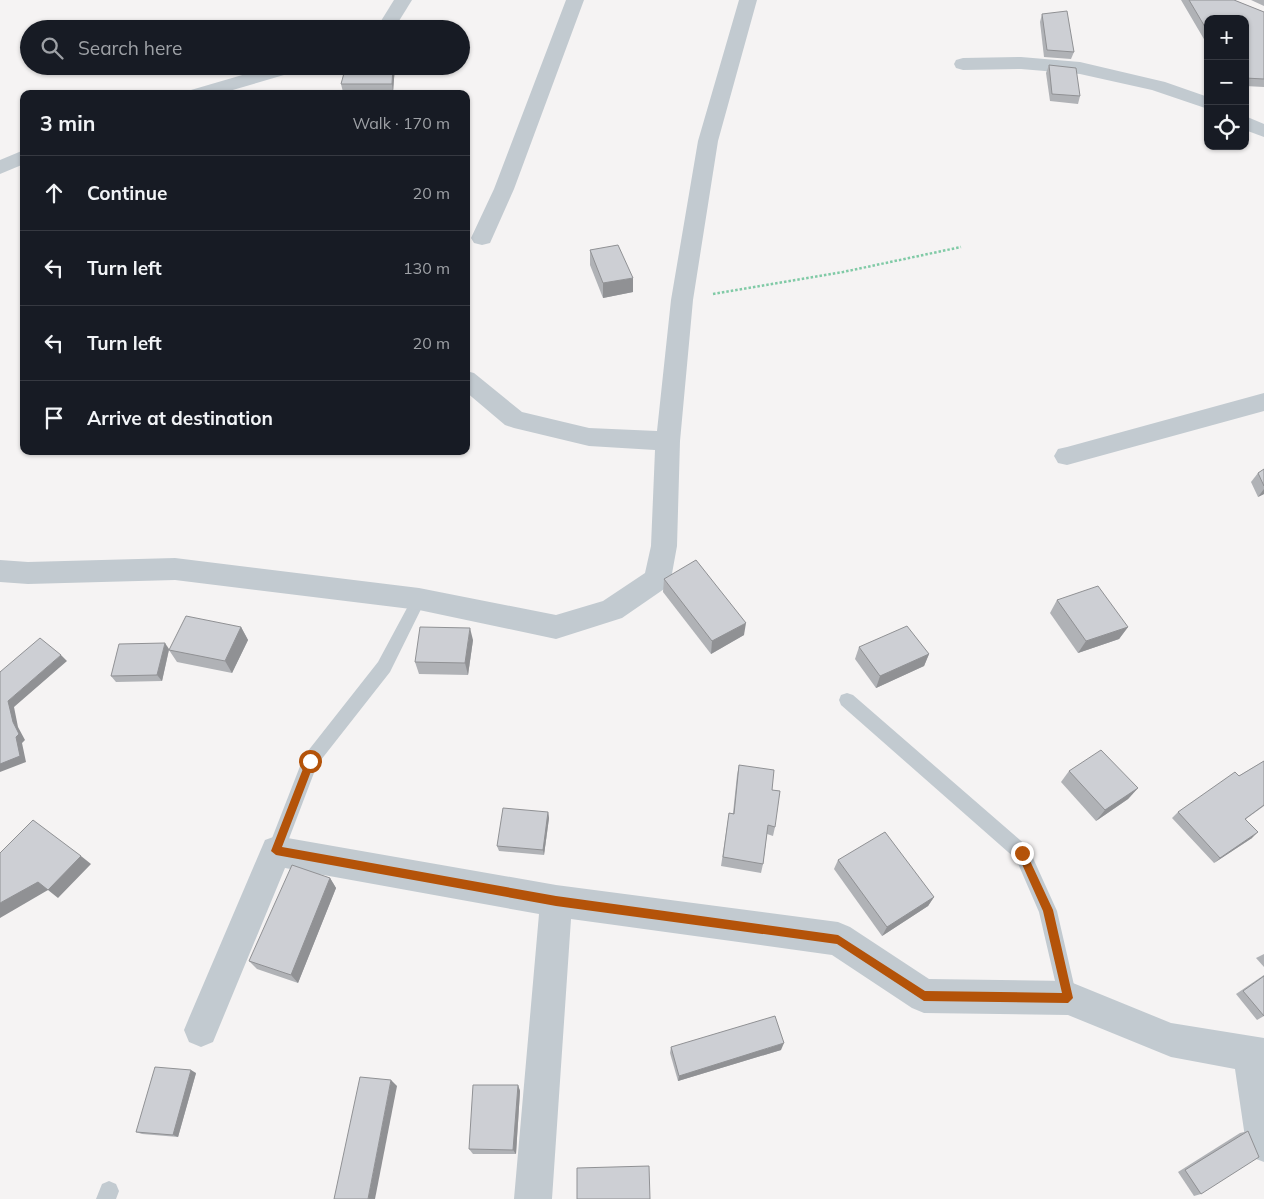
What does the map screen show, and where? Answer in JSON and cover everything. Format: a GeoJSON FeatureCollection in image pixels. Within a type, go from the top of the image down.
{"type":"FeatureCollection","features":[{"type":"Feature","properties":{"kind":"street"},"geometry":{"type":"LineString","coordinates":[[391,20],[403,0]]}},
{"type":"Feature","properties":{"kind":"street"},"geometry":{"type":"LineString","coordinates":[[482,238],[504,189],[575,0]]}},
{"type":"Feature","properties":{"kind":"street"},"geometry":{"type":"LineString","coordinates":[[0,570],[28,573],[175,570],[419,599],[556,627],[612,610],[657,579],[664,546],[668,442],[682,300],[708,141],[748,0]]}},
{"type":"Feature","properties":{"kind":"street"},"geometry":{"type":"LineString","coordinates":[[963,64],[1021,63],[1080,68],[1158,86],[1204,102]]}},
{"type":"Feature","properties":{"kind":"street"},"geometry":{"type":"LineString","coordinates":[[212,90],[263,75]]}},
{"type":"Feature","properties":{"kind":"street"},"geometry":{"type":"LineString","coordinates":[[1249,124],[1264,131]]}},
{"type":"Feature","properties":{"kind":"street"},"geometry":{"type":"LineString","coordinates":[[0,168],[20,158]]}},
{"type":"Feature","properties":{"kind":"street"},"geometry":{"type":"LineString","coordinates":[[470,382],[514,419],[589,437],[668,442]]}},
{"type":"Feature","properties":{"kind":"street"},"geometry":{"type":"LineString","coordinates":[[1067,456],[1264,402]]}},
{"type":"Feature","properties":{"kind":"street"},"geometry":{"type":"LineString","coordinates":[[201,1030],[276,851],[556,901],[838,940],[924,996],[1068,998],[1172,1040],[1258,1056],[1264,1144]]}},
{"type":"Feature","properties":{"kind":"street"},"geometry":{"type":"LineString","coordinates":[[533,1199],[556,901]]}},
{"type":"Feature","properties":{"kind":"lane"},"geometry":{"type":"LineString","coordinates":[[276,851],[310,761],[384,667],[419,599]]}},
{"type":"Feature","properties":{"kind":"lane"},"geometry":{"type":"LineString","coordinates":[[847,700],[1022,853],[1048,910],[1068,998]]}},
{"type":"Feature","properties":{"kind":"path"},"geometry":{"type":"LineString","coordinates":[[682,300],[843,272],[961,247]]}},
{"type":"Feature","properties":{"kind":"building"},"geometry":{"type":"Polygon","coordinates":[[[1189,0],[1234,0],[1264,12],[1264,79],[1249,78],[1249,15],[1204,15],[1204,25],[1189,0]]]}},
{"type":"Feature","properties":{"kind":"building"},"geometry":{"type":"Polygon","coordinates":[[[1067,11],[1074,52],[1047,50],[1042,14],[1067,11]]]}},
{"type":"Feature","properties":{"kind":"building"},"geometry":{"type":"Polygon","coordinates":[[[1049,65],[1076,68],[1080,96],[1052,94],[1049,65]]]}},
{"type":"Feature","properties":{"kind":"building"},"geometry":{"type":"Polygon","coordinates":[[[344,75],[392,75],[392,84],[341,84],[344,75]]]}},
{"type":"Feature","properties":{"kind":"building"},"geometry":{"type":"Polygon","coordinates":[[[618,245],[633,278],[603,283],[590,250],[618,245]]]}},
{"type":"Feature","properties":{"kind":"building"},"geometry":{"type":"Polygon","coordinates":[[[1264,469],[1264,486],[1258,473],[1264,469]]]}},
{"type":"Feature","properties":{"kind":"building"},"geometry":{"type":"Polygon","coordinates":[[[696,560],[746,623],[712,641],[664,579],[696,560]]]}},
{"type":"Feature","properties":{"kind":"building"},"geometry":{"type":"Polygon","coordinates":[[[1098,586],[1128,627],[1086,641],[1057,600],[1098,586]]]}},
{"type":"Feature","properties":{"kind":"building"},"geometry":{"type":"Polygon","coordinates":[[[186,616],[241,627],[225,661],[169,650],[186,616]]]}},
{"type":"Feature","properties":{"kind":"building"},"geometry":{"type":"Polygon","coordinates":[[[907,626],[929,654],[880,676],[859,647],[907,626]]]}},
{"type":"Feature","properties":{"kind":"building"},"geometry":{"type":"Polygon","coordinates":[[[420,627],[470,628],[465,663],[415,662],[420,627]]]}},
{"type":"Feature","properties":{"kind":"building"},"geometry":{"type":"Polygon","coordinates":[[[40,638],[61,655],[8,701],[13,722],[19,734],[16,737],[20,756],[0,764],[0,672],[40,638]]]}},
{"type":"Feature","properties":{"kind":"building"},"geometry":{"type":"Polygon","coordinates":[[[165,643],[157,675],[111,676],[119,644],[165,643]]]}},
{"type":"Feature","properties":{"kind":"building"},"geometry":{"type":"Polygon","coordinates":[[[1101,750],[1138,788],[1105,810],[1069,771],[1101,750]]]}},
{"type":"Feature","properties":{"kind":"building"},"geometry":{"type":"Polygon","coordinates":[[[1264,761],[1264,805],[1245,819],[1258,832],[1220,858],[1178,812],[1235,772],[1239,776],[1264,761]]]}},
{"type":"Feature","properties":{"kind":"building"},"geometry":{"type":"Polygon","coordinates":[[[739,765],[774,770],[772,790],[780,791],[775,827],[768,825],[763,864],[723,857],[729,813],[734,814],[739,765]]]}},
{"type":"Feature","properties":{"kind":"building"},"geometry":{"type":"Polygon","coordinates":[[[503,808],[548,812],[543,850],[497,846],[503,808]]]}},
{"type":"Feature","properties":{"kind":"building"},"geometry":{"type":"Polygon","coordinates":[[[33,820],[81,856],[48,890],[38,882],[0,903],[0,853],[33,820]]]}},
{"type":"Feature","properties":{"kind":"building"},"geometry":{"type":"Polygon","coordinates":[[[885,832],[934,897],[887,927],[838,860],[885,832]]]}},
{"type":"Feature","properties":{"kind":"building"},"geometry":{"type":"Polygon","coordinates":[[[292,865],[330,878],[291,975],[249,961],[292,865]]]}},
{"type":"Feature","properties":{"kind":"building"},"geometry":{"type":"Polygon","coordinates":[[[1264,976],[1264,1016],[1243,991],[1264,976]]]}},
{"type":"Feature","properties":{"kind":"building"},"geometry":{"type":"Polygon","coordinates":[[[775,1016],[784,1043],[679,1076],[671,1047],[775,1016]]]}},
{"type":"Feature","properties":{"kind":"building"},"geometry":{"type":"Polygon","coordinates":[[[155,1067],[191,1070],[173,1135],[136,1132],[155,1067]]]}},
{"type":"Feature","properties":{"kind":"building"},"geometry":{"type":"Polygon","coordinates":[[[360,1077],[391,1080],[368,1199],[334,1199],[360,1077]]]}},
{"type":"Feature","properties":{"kind":"building"},"geometry":{"type":"Polygon","coordinates":[[[473,1085],[518,1085],[513,1150],[469,1149],[473,1085]]]}},
{"type":"Feature","properties":{"kind":"building"},"geometry":{"type":"Polygon","coordinates":[[[1248,1131],[1259,1157],[1201,1194],[1185,1170],[1248,1131]]]}},
{"type":"Feature","properties":{"kind":"building"},"geometry":{"type":"Polygon","coordinates":[[[649,1166],[650,1199],[577,1199],[577,1168],[649,1166]]]}},
{"type":"Feature","properties":{"kind":"route"},"geometry":{"type":"LineString","coordinates":[[310,761],[276,851],[556,901],[838,940],[924,996],[1068,998],[1048,910],[1022,853]]}}]}
